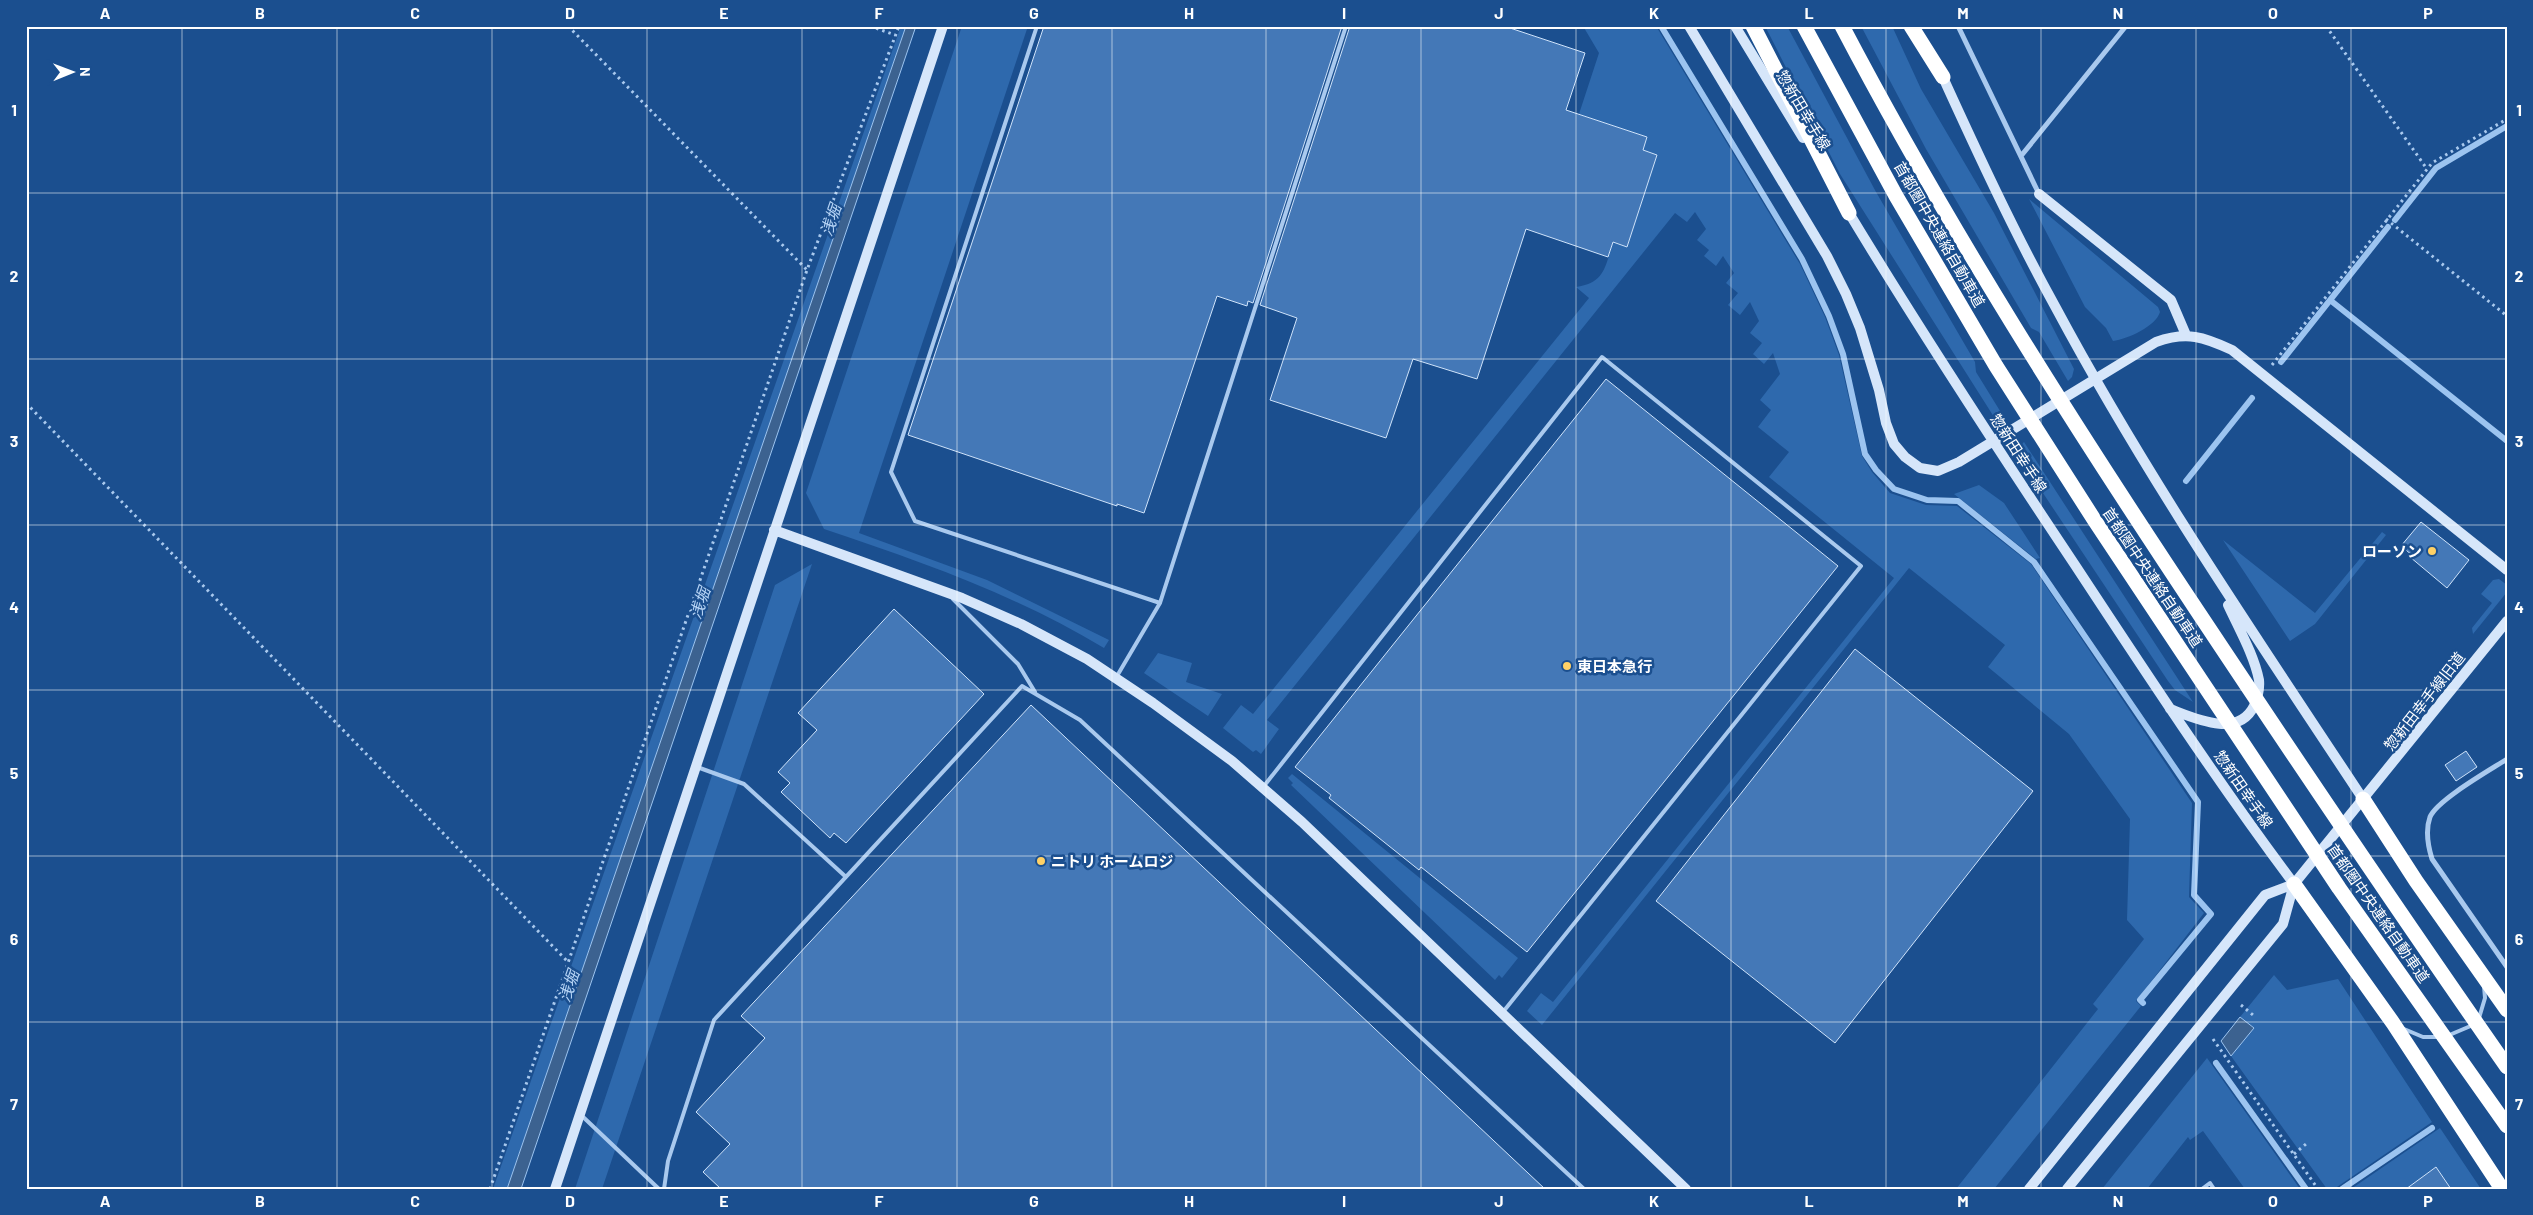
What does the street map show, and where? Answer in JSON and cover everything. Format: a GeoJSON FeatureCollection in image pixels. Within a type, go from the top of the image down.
{"type":"FeatureCollection","features":[{"type":"Feature","properties":{"kind":"highway"},"geometry":{"type":"LineString","coordinates":[[1753,26],[1849,213]]}},
{"type":"Feature","properties":{"kind":"highway","name":"首都圏中央連絡自動車道"},"geometry":{"type":"LineString","coordinates":[[1804,26],[1896,196],[1996,366],[2085,505],[2339,888],[2507,1126]]}},
{"type":"Feature","properties":{"kind":"highway","name":"首都圏中央連絡自動車道"},"geometry":{"type":"LineString","coordinates":[[1842,26],[1996,299],[2120,495],[2362,859],[2507,1067]]}},
{"type":"Feature","properties":{"kind":"highway"},"geometry":{"type":"LineString","coordinates":[[1911,26],[1943,77]]}},
{"type":"Feature","properties":{"kind":"highway"},"geometry":{"type":"LineString","coordinates":[[2363,799],[2482,977],[2507,1010]]}},
{"type":"Feature","properties":{"kind":"highway"},"geometry":{"type":"LineString","coordinates":[[2294,884],[2393,1023],[2502,1189]]}},
{"type":"Feature","properties":{"kind":"street"},"geometry":{"type":"LineString","coordinates":[[555,1189],[943,26]]}},
{"type":"Feature","properties":{"kind":"street"},"geometry":{"type":"LineString","coordinates":[[1689,26],[1827,256],[1860,328],[1879,390],[1886,423],[1894,444],[1905,457],[1920,468],[1938,471],[1959,462],[2156,342],[2186,335],[2209,340],[2232,350],[2507,570]]}},
{"type":"Feature","properties":{"kind":"street","name":"惣新田幸手線"},"geometry":{"type":"LineString","coordinates":[[1735,26],[1849,213],[1993,442],[2218,780],[2294,884]]}},
{"type":"Feature","properties":{"kind":"street"},"geometry":{"type":"LineString","coordinates":[[1920,26],[2021,242],[2096,378],[2217,579],[2363,799],[2294,884],[2283,924],[2067,1189]]}},
{"type":"Feature","properties":{"kind":"street"},"geometry":{"type":"LineString","coordinates":[[1958,26],[2038,194],[2171,300],[2186,335]]}},
{"type":"Feature","properties":{"kind":"street"},"geometry":{"type":"LineString","coordinates":[[2021,156],[2126,26]]}},
{"type":"Feature","properties":{"kind":"street"},"geometry":{"type":"LineString","coordinates":[[774,530],[945,591],[1021,624],[1087,659],[1232,761],[1302,822],[1686,1189]]}},
{"type":"Feature","properties":{"kind":"street"},"geometry":{"type":"LineString","coordinates":[[2170,709],[2219,725],[2237,722],[2247,715],[2259,695],[2258,680],[2249,651],[2217,579]]}},
{"type":"Feature","properties":{"kind":"street","name":"惣新田幸手線旧道"},"geometry":{"type":"LineString","coordinates":[[2363,799],[2507,621]]}},
{"type":"Feature","properties":{"kind":"street"},"geometry":{"type":"LineString","coordinates":[[2507,759],[2441,803],[2430,816],[2427,843],[2432,859],[2507,966]]}},
{"type":"Feature","properties":{"kind":"street"},"geometry":{"type":"LineString","coordinates":[[2029,1189],[2265,895],[2294,884]]}},
{"type":"Feature","properties":{"kind":"lane"},"geometry":{"type":"LineString","coordinates":[[1037,26],[891,472],[915,521],[1160,603]]}},
{"type":"Feature","properties":{"kind":"lane"},"geometry":{"type":"LineString","coordinates":[[1115,678],[1160,603],[1346,26]]}},
{"type":"Feature","properties":{"kind":"lane"},"geometry":{"type":"LineString","coordinates":[[1262,788],[1602,357],[1861,566],[1502,1013]]}},
{"type":"Feature","properties":{"kind":"lane"},"geometry":{"type":"LineString","coordinates":[[945,591],[1018,664],[1036,694]]}},
{"type":"Feature","properties":{"kind":"lane"},"geometry":{"type":"LineString","coordinates":[[664,1189],[668,1161],[714,1020],[1022,686],[1080,720],[1584,1189]]}},
{"type":"Feature","properties":{"kind":"lane"},"geometry":{"type":"LineString","coordinates":[[695,766],[744,784],[846,877]]}},
{"type":"Feature","properties":{"kind":"lane"},"geometry":{"type":"LineString","coordinates":[[2393,1023],[2413,1035],[2423,1037],[2445,1037],[2469,1028],[2476,1022],[2483,1009],[2485,998],[2482,977]]}},
{"type":"Feature","properties":{"kind":"lane"},"geometry":{"type":"LineString","coordinates":[[580,1114],[659,1189]]}},
{"type":"Feature","properties":{"kind":"lane"},"geometry":{"type":"LineString","coordinates":[[2202,1189],[2210,1183],[2214,1189]]}},
{"type":"Feature","properties":{"kind":"path"},"geometry":{"type":"LineString","coordinates":[[568,26],[807,270]]}},
{"type":"Feature","properties":{"kind":"path"},"geometry":{"type":"LineString","coordinates":[[870,26],[895,35]]}},
{"type":"Feature","properties":{"kind":"path"},"geometry":{"type":"LineString","coordinates":[[490,1189],[807,270],[899,26]]}},
{"type":"Feature","properties":{"kind":"path"},"geometry":{"type":"LineString","coordinates":[[2326,26],[2427,169]]}},
{"type":"Feature","properties":{"kind":"path"},"geometry":{"type":"LineString","coordinates":[[2264,375],[2432,163],[2507,119]]}},
{"type":"Feature","properties":{"kind":"path"},"geometry":{"type":"LineString","coordinates":[[2386,219],[2507,316]]}},
{"type":"Feature","properties":{"kind":"path"},"geometry":{"type":"LineString","coordinates":[[26,403],[568,962]]}},
{"type":"Feature","properties":{"kind":"path"},"geometry":{"type":"LineString","coordinates":[[2241,1005],[2253,1015]]}},
{"type":"Feature","properties":{"kind":"path"},"geometry":{"type":"LineString","coordinates":[[2213,1039],[2318,1189]]}},
{"type":"Feature","properties":{"kind":"path"},"geometry":{"type":"LineString","coordinates":[[2294,1154],[2306,1144]]}},
{"type":"Feature","properties":{"kind":"shaded area"},"geometry":{"type":"Polygon","coordinates":[[[901,26],[906,26],[507,1189],[493,1189],[901,26]]]}},
{"type":"Feature","properties":{"kind":"shaded area"},"geometry":{"type":"Polygon","coordinates":[[[906,26],[916,26],[521,1189],[507,1189],[906,26]]]}},
{"type":"Feature","properties":{"kind":"shaded area"},"geometry":{"type":"Polygon","coordinates":[[[962,26],[1028,26],[859,533],[987,580],[1109,640],[1104,648],[1071,629],[1002,595],[932,567],[824,529],[806,493],[962,26]]]}},
{"type":"Feature","properties":{"kind":"shaded area"},"geometry":{"type":"Polygon","coordinates":[[[1583,26],[1656,26],[1800,264],[1825,317],[1839,355],[1862,456],[1872,472],[1890,493],[1926,505],[1957,506],[2031,564],[2192,803],[2189,897],[2204,913],[2136,1001],[2141,1006],[1994,1189],[1956,1189],[2098,1009],[2093,1004],[2144,939],[2127,920],[2130,819],[2069,734],[1988,667],[2005,645],[1909,568],[1542,1025],[1527,1011],[1541,993],[1553,1002],[1894,578],[1769,477],[1789,452],[1758,427],[1771,410],[1760,400],[1780,374],[1773,353],[1764,364],[1753,354],[1762,343],[1750,333],[1759,321],[1750,302],[1740,315],[1728,305],[1738,293],[1726,283],[1734,273],[1723,256],[1716,266],[1704,256],[1709,250],[1697,240],[1706,229],[1695,212],[1687,222],[1675,213],[1267,720],[1279,729],[1261,754],[1256,750],[1253,752],[1223,728],[1241,705],[1253,714],[1589,298],[1576,287],[1586,285],[1598,278],[1605,266],[1613,242],[1627,247],[1657,155],[1643,150],[1647,137],[1579,114],[1599,53],[1583,26]]]}},
{"type":"Feature","properties":{"kind":"shaded area"},"geometry":{"type":"Polygon","coordinates":[[[1765,26],[1787,26],[1876,192],[1975,362],[1976,372],[2005,419],[1994,417],[1840,174],[1765,26]]]}},
{"type":"Feature","properties":{"kind":"shaded area"},"geometry":{"type":"Polygon","coordinates":[[[1861,26],[1892,26],[1921,89],[1994,213],[2074,369],[2072,377],[2068,381],[2039,332],[2031,328],[1926,149],[1861,26]]]}},
{"type":"Feature","properties":{"kind":"shaded area"},"geometry":{"type":"Polygon","coordinates":[[[2029,199],[2158,307],[2160,312],[2153,322],[2133,335],[2113,341],[2106,328],[2085,307],[2029,199]]]}},
{"type":"Feature","properties":{"kind":"shaded area"},"geometry":{"type":"Polygon","coordinates":[[[2024,442],[2193,702],[2175,690],[2168,681],[2019,457],[2020,446],[2024,442]]]}},
{"type":"Feature","properties":{"kind":"shaded area"},"geometry":{"type":"Polygon","coordinates":[[[1979,485],[2004,503],[2040,558],[2036,559],[1954,494],[1979,485]]]}},
{"type":"Feature","properties":{"kind":"shaded area"},"geometry":{"type":"Polygon","coordinates":[[[2382,532],[2386,535],[2315,624],[2290,641],[2223,540],[2315,613],[2382,532]]]}},
{"type":"Feature","properties":{"kind":"shaded area"},"geometry":{"type":"Polygon","coordinates":[[[812,564],[602,1189],[575,1189],[775,585],[812,564]]]}},
{"type":"Feature","properties":{"kind":"shaded area"},"geometry":{"type":"Polygon","coordinates":[[[2499,579],[2507,585],[2507,592],[2473,634],[2472,628],[2492,603],[2481,594],[2493,580],[2499,579]]]}},
{"type":"Feature","properties":{"kind":"shaded area"},"geometry":{"type":"Polygon","coordinates":[[[1158,653],[1192,663],[1186,682],[1222,694],[1208,716],[1144,673],[1158,653]]]}},
{"type":"Feature","properties":{"kind":"shaded area"},"geometry":{"type":"Polygon","coordinates":[[[1292,774],[1518,958],[1502,978],[1499,975],[1495,980],[1291,785],[1293,783],[1288,778],[1292,774]]]}},
{"type":"Feature","properties":{"kind":"shaded area"},"geometry":{"type":"Polygon","coordinates":[[[2274,975],[2287,990],[2338,979],[2432,1122],[2334,1189],[2327,1189],[2231,1056],[2253,1028],[2240,1017],[2274,975]]]}},
{"type":"Feature","properties":{"kind":"shaded area"},"geometry":{"type":"Polygon","coordinates":[[[2240,1017],[2254,1028],[2231,1056],[2221,1041],[2240,1017]]]}},
{"type":"Feature","properties":{"kind":"shaded area"},"geometry":{"type":"Polygon","coordinates":[[[2207,1058],[2300,1189],[2245,1189],[2203,1131],[2190,1140],[2188,1137],[2147,1189],[2102,1189],[2207,1058]]]}},
{"type":"Feature","properties":{"kind":"shaded area"},"geometry":{"type":"Polygon","coordinates":[[[2440,1128],[2481,1189],[2451,1189],[2436,1167],[2406,1189],[2351,1189],[2440,1128]]]}},
{"type":"Feature","properties":{"kind":"building"},"geometry":{"type":"Polygon","coordinates":[[[1044,26],[1342,26],[1253,303],[1248,301],[1247,306],[1217,296],[1144,513],[1117,504],[1117,506],[908,435],[1044,26]]]}},
{"type":"Feature","properties":{"kind":"building"},"geometry":{"type":"Polygon","coordinates":[[[1350,26],[1504,26],[1585,53],[1566,110],[1647,137],[1643,150],[1657,155],[1627,247],[1613,242],[1608,257],[1526,229],[1477,379],[1413,359],[1386,438],[1270,400],[1297,318],[1260,305],[1350,26]]]}},
{"type":"Feature","properties":{"kind":"building","name":"東日本急行"},"geometry":{"type":"Polygon","coordinates":[[[1606,379],[1838,566],[1527,952],[1421,867],[1419,870],[1329,798],[1331,795],[1295,767],[1606,379]]]}},
{"type":"Feature","properties":{"kind":"building","name":"ローソン"},"geometry":{"type":"Polygon","coordinates":[[[2421,522],[2469,560],[2447,588],[2410,557],[2412,555],[2401,546],[2421,522]]]}},
{"type":"Feature","properties":{"kind":"building"},"geometry":{"type":"Polygon","coordinates":[[[894,609],[984,694],[846,843],[834,833],[830,838],[781,792],[790,783],[778,772],[817,730],[798,713],[894,609]]]}},
{"type":"Feature","properties":{"kind":"building"},"geometry":{"type":"Polygon","coordinates":[[[1855,649],[2033,791],[1835,1043],[1656,901],[1855,649]]]}},
{"type":"Feature","properties":{"kind":"building","name":"ニトリ ホームロジ"},"geometry":{"type":"Polygon","coordinates":[[[1031,705],[1545,1189],[721,1189],[703,1172],[730,1144],[696,1112],[765,1038],[741,1016],[1031,705]]]}},
{"type":"Feature","properties":{"kind":"building"},"geometry":{"type":"Polygon","coordinates":[[[2466,751],[2477,767],[2456,781],[2445,765],[2466,751]]]}},
{"type":"Feature","properties":{"kind":"building"},"geometry":{"type":"Polygon","coordinates":[[[2436,1167],[2451,1189],[2406,1189],[2436,1167]]]}},
{"type":"Feature","properties":{"kind":"waterway"},"geometry":{"type":"LineString","coordinates":[[1661,26],[1802,259],[1829,316],[1843,354],[1865,454],[1876,470],[1894,489],[1927,500],[1958,501],[2034,562],[2198,802],[2194,895],[2211,914],[2140,1000],[2143,1003]]}},
{"type":"Feature","properties":{"kind":"waterway"},"geometry":{"type":"LineString","coordinates":[[2395,220],[2436,168],[2507,126]]}},
{"type":"Feature","properties":{"kind":"waterway"},"geometry":{"type":"LineString","coordinates":[[2281,362],[2388,227]]}},
{"type":"Feature","properties":{"kind":"waterway"},"geometry":{"type":"LineString","coordinates":[[2330,300],[2507,441]]}},
{"type":"Feature","properties":{"kind":"waterway"},"geometry":{"type":"LineString","coordinates":[[2186,481],[2252,398]]}},
{"type":"Feature","properties":{"kind":"waterway"},"geometry":{"type":"LineString","coordinates":[[2216,1063],[2306,1189]]}},
{"type":"Feature","properties":{"kind":"waterway"},"geometry":{"type":"LineString","coordinates":[[2342,1189],[2432,1128]]}},
{"type":"Feature","properties":{"kind":"place","name":"ローソン"},"geometry":{"type":"Point","coordinates":[2432,551]}},
{"type":"Feature","properties":{"kind":"place","name":"東日本急行"},"geometry":{"type":"Point","coordinates":[1567,666]}},
{"type":"Feature","properties":{"kind":"place","name":"ニトリ ホームロジ"},"geometry":{"type":"Point","coordinates":[1041,861]}},
{"type":"Feature","properties":{"kind":"water label","name":"浅堀"},"geometry":{"type":"Point","coordinates":[830,220]}},
{"type":"Feature","properties":{"kind":"water label","name":"浅堀"},"geometry":{"type":"Point","coordinates":[699,603]}},
{"type":"Feature","properties":{"kind":"water label","name":"浅堀"},"geometry":{"type":"Point","coordinates":[568,986]}}]}
